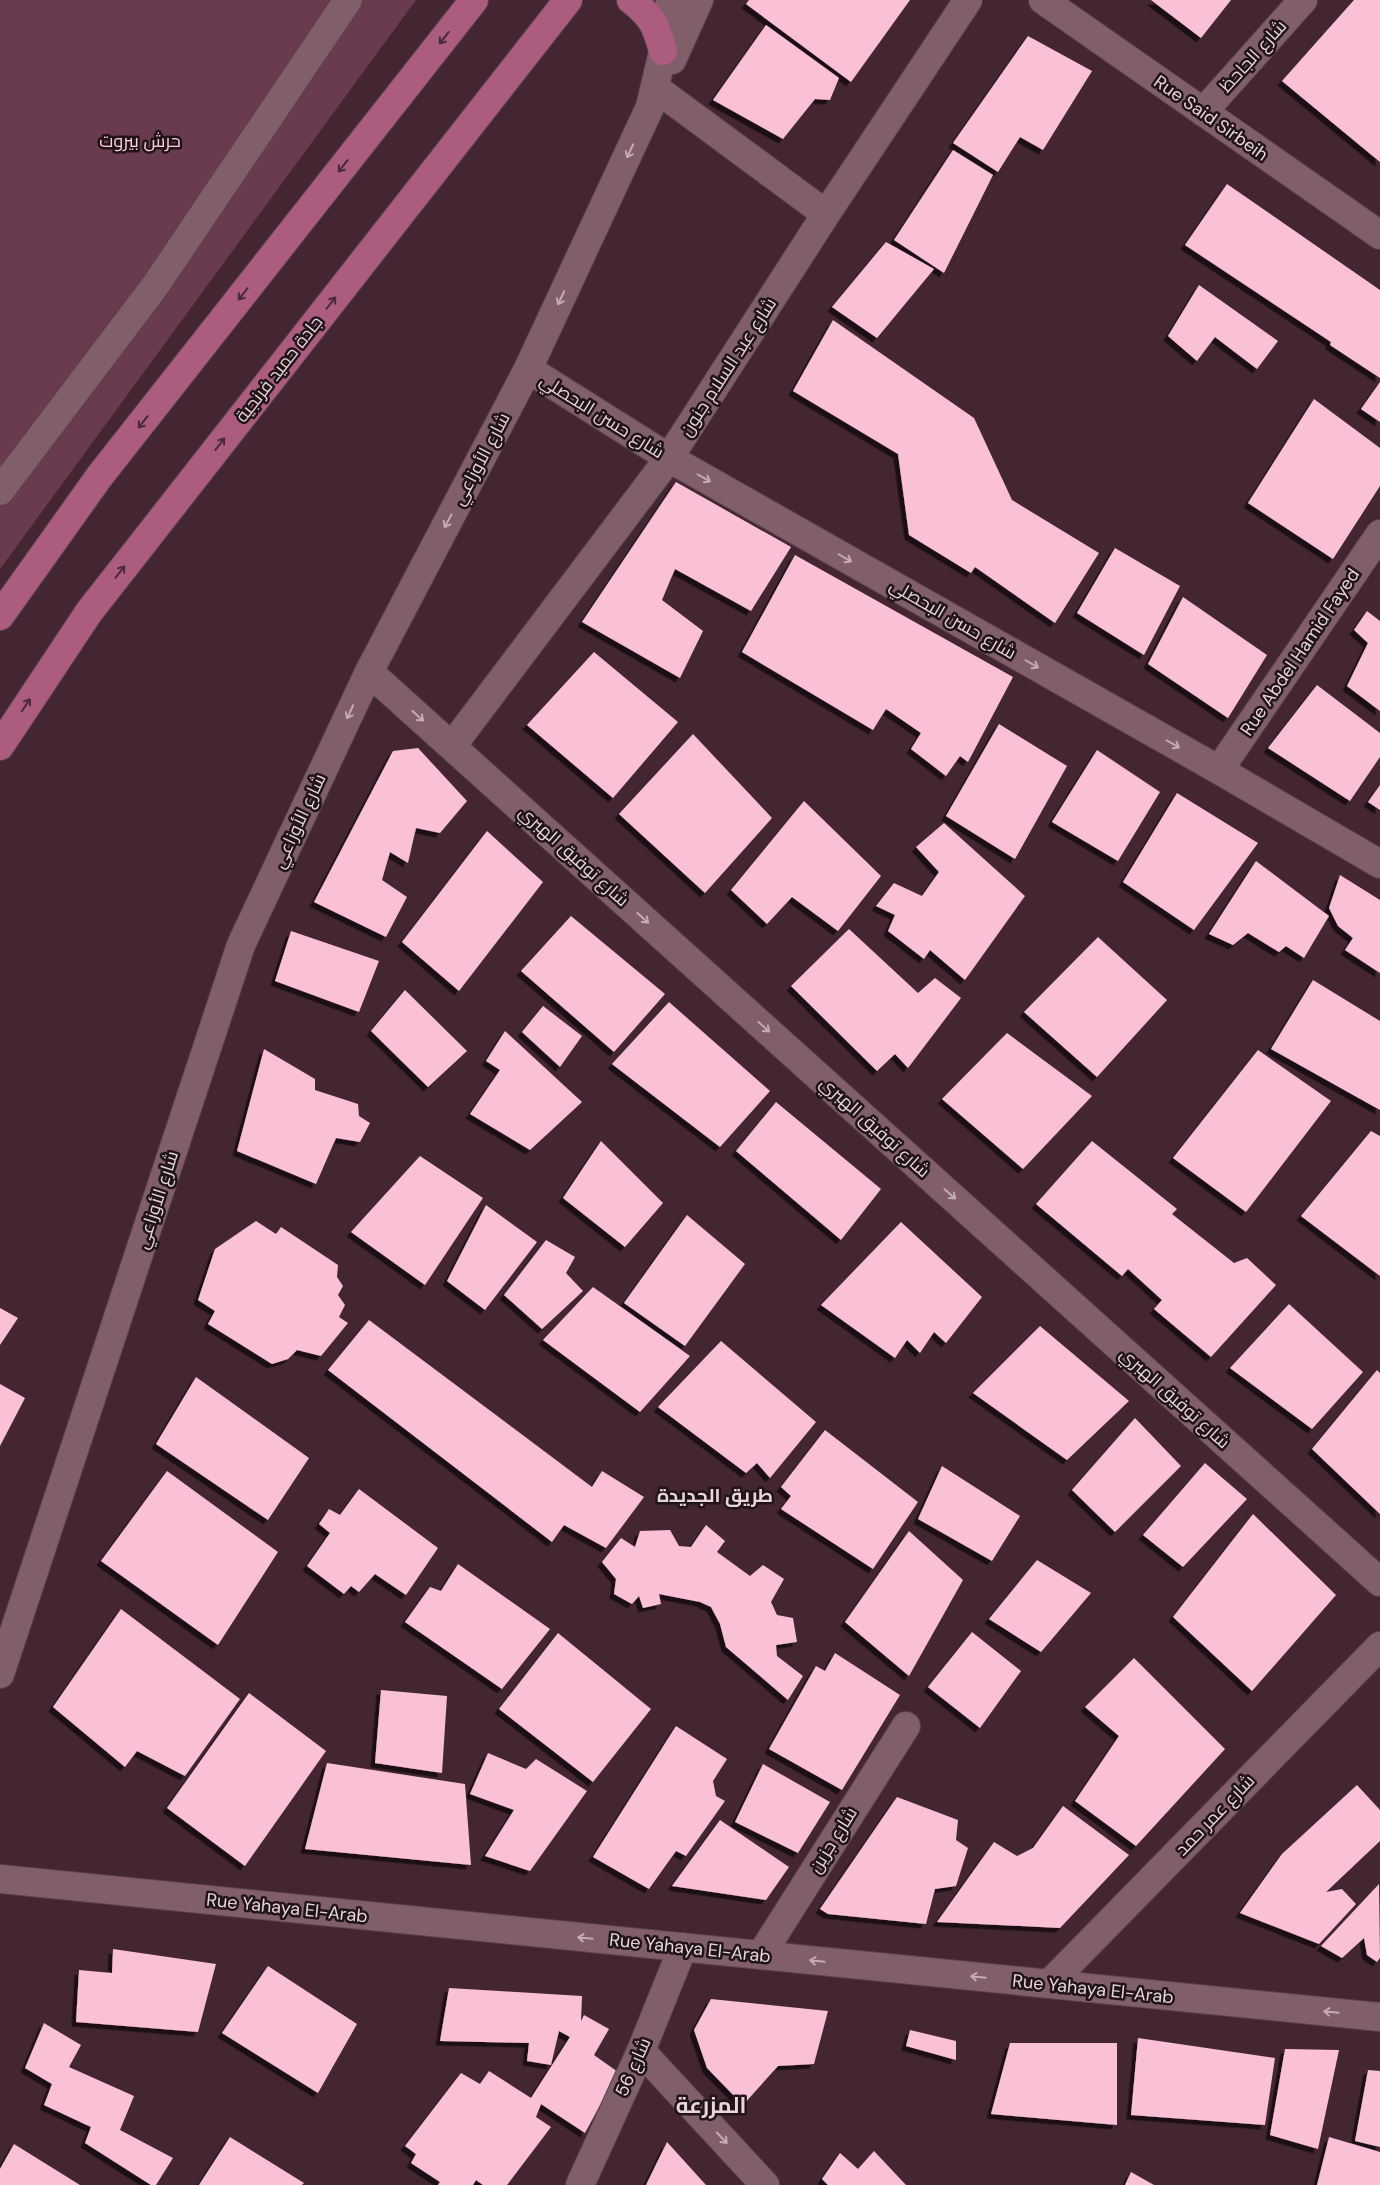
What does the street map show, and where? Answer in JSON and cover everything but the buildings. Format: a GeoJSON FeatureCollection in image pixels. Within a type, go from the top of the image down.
{"type":"FeatureCollection","features":[{"type":"Feature","properties":{"kind":"main road"},"geometry":{"type":"LineString","coordinates":[[0,616],[99,477],[474,0]]}},
{"type":"Feature","properties":{"kind":"main road","name":"جادة حميد فرنجية"},"geometry":{"type":"LineString","coordinates":[[0,746],[89,612],[568,0]]}},
{"type":"Feature","properties":{"kind":"main road"},"geometry":{"type":"LineString","coordinates":[[631,0],[653,21],[663,52]]}},
{"type":"Feature","properties":{"kind":"street"},"geometry":{"type":"LineString","coordinates":[[0,491],[155,286],[348,0]]}},
{"type":"Feature","properties":{"kind":"street","name":"شارع الأوزاعي"},"geometry":{"type":"LineString","coordinates":[[0,1674],[8,1618],[241,945],[369,672],[528,369],[654,98],[670,0]]}},
{"type":"Feature","properties":{"kind":"street"},"geometry":{"type":"LineString","coordinates":[[699,0],[654,98],[826,214]]}},
{"type":"Feature","properties":{"kind":"street","name":"شارع عبد السلام جنون"},"geometry":{"type":"LineString","coordinates":[[452,746],[669,458],[826,214],[968,0]]}},
{"type":"Feature","properties":{"kind":"street","name":"Rue Said Sirbeih"},"geometry":{"type":"LineString","coordinates":[[1043,0],[1380,235]]}},
{"type":"Feature","properties":{"kind":"street","name":"شارع الجاحظ"},"geometry":{"type":"LineString","coordinates":[[1203,112],[1303,0]]}},
{"type":"Feature","properties":{"kind":"street","name":"شارع حسن البحصلي"},"geometry":{"type":"LineString","coordinates":[[528,369],[669,458],[1219,770],[1380,864]]}},
{"type":"Feature","properties":{"kind":"street","name":"Rue Abdel Hamid Fayed"},"geometry":{"type":"LineString","coordinates":[[1219,770],[1380,534]]}},
{"type":"Feature","properties":{"kind":"street","name":"شارع توفيق الهبري"},"geometry":{"type":"LineString","coordinates":[[369,672],[1380,1582]]}},
{"type":"Feature","properties":{"kind":"street","name":"شارع عمر حمد"},"geometry":{"type":"LineString","coordinates":[[1049,1984],[1380,1646]]}},
{"type":"Feature","properties":{"kind":"street","name":"شارع جزين"},"geometry":{"type":"LineString","coordinates":[[761,1955],[906,1726]]}},
{"type":"Feature","properties":{"kind":"street","name":"Rue Yahaya El-Arab"},"geometry":{"type":"LineString","coordinates":[[0,1879],[1380,2017]]}},
{"type":"Feature","properties":{"kind":"street","name":"شارع 56"},"geometry":{"type":"LineString","coordinates":[[580,2185],[640,2051],[683,1947]]}},
{"type":"Feature","properties":{"kind":"street"},"geometry":{"type":"LineString","coordinates":[[640,2051],[765,2185]]}},
{"type":"Feature","properties":{"kind":"green space","name":"حرش بيروت"},"geometry":{"type":"Polygon","coordinates":[[[0,0],[416,0],[0,569],[0,0]]]}},
{"type":"Feature","properties":{"kind":"district","name":"طريق الجديدة"},"geometry":{"type":"Point","coordinates":[715,1495]}},
{"type":"Feature","properties":{"kind":"district","name":"المزرعة"},"geometry":{"type":"Point","coordinates":[711,2105]}}]}
